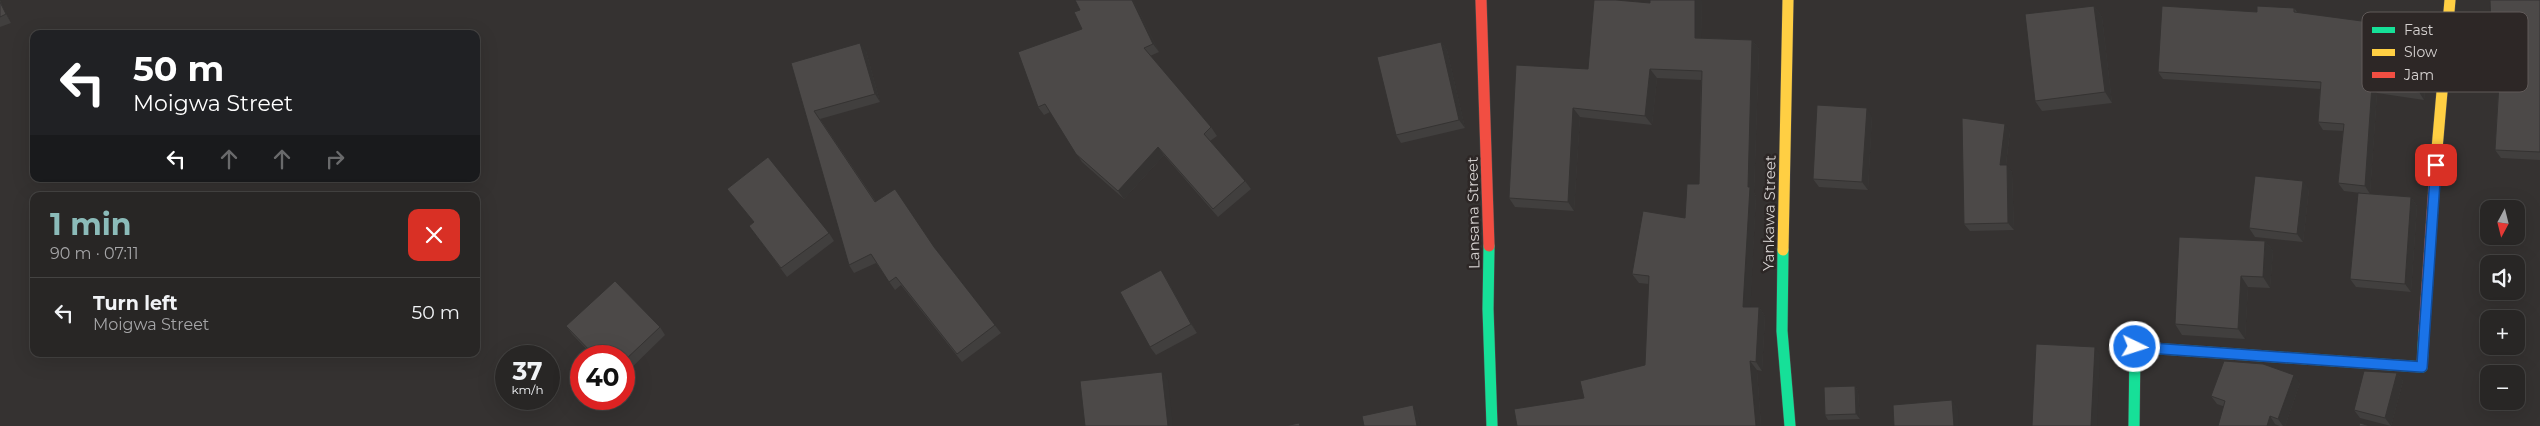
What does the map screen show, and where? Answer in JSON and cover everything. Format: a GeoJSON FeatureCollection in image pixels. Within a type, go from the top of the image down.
{"type":"FeatureCollection","features":[{"type":"Feature","properties":{"kind":"street","name":"Lansana Street"},"geometry":{"type":"LineString","coordinates":[[1481,0],[1490,215],[1488,309],[1492,426]]}},
{"type":"Feature","properties":{"kind":"street","name":"Yankawa Street"},"geometry":{"type":"LineString","coordinates":[[1788,0],[1782,331],[1790,426]]}},
{"type":"Feature","properties":{"kind":"street"},"geometry":{"type":"LineString","coordinates":[[2134,426],[2135,347],[2422,367],[2431,220],[2442,92]]}},
{"type":"Feature","properties":{"kind":"building"},"geometry":{"type":"Polygon","coordinates":[[[1075,0],[1132,0],[1153,44],[1144,48],[1211,127],[1204,134],[1245,181],[1213,209],[1158,147],[1118,191],[1076,154],[1045,104],[1038,107],[1018,52],[1082,29],[1074,12],[1080,10],[1075,0]]]}},
{"type":"Feature","properties":{"kind":"building"},"geometry":{"type":"Polygon","coordinates":[[[1594,0],[1650,3],[1650,0],[1695,0],[1695,38],[1752,40],[1748,187],[1750,187],[1743,307],[1759,307],[1756,362],[1750,361],[1756,426],[1517,426],[1514,409],[1584,398],[1580,381],[1645,365],[1649,276],[1632,274],[1643,211],[1685,218],[1687,184],[1699,184],[1702,71],[1650,69],[1645,116],[1573,108],[1568,202],[1509,198],[1516,65],[1588,69],[1594,0]]]}},
{"type":"Feature","properties":{"kind":"building"},"geometry":{"type":"Polygon","coordinates":[[[2490,0],[2540,0],[2540,152],[2495,150],[2499,92],[2528,92],[2528,12],[2491,12],[2490,0]]]}},
{"type":"Feature","properties":{"kind":"building"},"geometry":{"type":"Polygon","coordinates":[[[0,2],[6,14],[0,17],[0,2]]]}},
{"type":"Feature","properties":{"kind":"building"},"geometry":{"type":"Polygon","coordinates":[[[2094,6],[2105,92],[2035,101],[2025,14],[2094,6]]]}},
{"type":"Feature","properties":{"kind":"building"},"geometry":{"type":"Polygon","coordinates":[[[2162,6],[2257,12],[2257,6],[2294,8],[2294,12],[2362,21],[2362,92],[2372,92],[2365,186],[2338,183],[2344,124],[2318,122],[2321,82],[2158,72],[2162,6]]]}},
{"type":"Feature","properties":{"kind":"building"},"geometry":{"type":"Polygon","coordinates":[[[1441,42],[1459,120],[1396,135],[1377,57],[1441,42]]]}},
{"type":"Feature","properties":{"kind":"building"},"geometry":{"type":"Polygon","coordinates":[[[860,43],[875,94],[814,111],[875,202],[895,189],[934,247],[995,325],[957,354],[896,277],[889,282],[871,254],[849,265],[791,63],[860,43]]]}},
{"type":"Feature","properties":{"kind":"building"},"geometry":{"type":"Polygon","coordinates":[[[1817,105],[1867,108],[1862,182],[1813,179],[1817,105]]]}},
{"type":"Feature","properties":{"kind":"building"},"geometry":{"type":"Polygon","coordinates":[[[1962,118],[2005,124],[2000,165],[2007,165],[2008,223],[1964,224],[1962,118]]]}},
{"type":"Feature","properties":{"kind":"building"},"geometry":{"type":"Polygon","coordinates":[[[768,157],[829,233],[781,268],[749,226],[754,222],[727,189],[768,157]]]}},
{"type":"Feature","properties":{"kind":"building"},"geometry":{"type":"Polygon","coordinates":[[[2255,176],[2303,181],[2297,234],[2249,228],[2255,176]]]}},
{"type":"Feature","properties":{"kind":"building"},"geometry":{"type":"Polygon","coordinates":[[[2358,193],[2411,197],[2405,284],[2350,279],[2358,193]]]}},
{"type":"Feature","properties":{"kind":"building"},"geometry":{"type":"Polygon","coordinates":[[[2179,237],[2265,241],[2263,277],[2241,276],[2238,329],[2175,324],[2179,237]]]}},
{"type":"Feature","properties":{"kind":"building"},"geometry":{"type":"Polygon","coordinates":[[[1161,270],[1191,324],[1150,347],[1120,292],[1161,270]]]}},
{"type":"Feature","properties":{"kind":"building"},"geometry":{"type":"Polygon","coordinates":[[[615,281],[660,327],[635,351],[635,345],[584,345],[566,326],[615,281]]]}},
{"type":"Feature","properties":{"kind":"building"},"geometry":{"type":"Polygon","coordinates":[[[2036,344],[2095,347],[2091,426],[2032,426],[2036,344]]]}},
{"type":"Feature","properties":{"kind":"building"},"geometry":{"type":"Polygon","coordinates":[[[2224,361],[2263,364],[2294,375],[2278,419],[2270,416],[2267,426],[2218,426],[2225,401],[2211,396],[2224,361]]]}},
{"type":"Feature","properties":{"kind":"building"},"geometry":{"type":"Polygon","coordinates":[[[2364,371],[2397,373],[2385,418],[2354,410],[2364,371]]]}},
{"type":"Feature","properties":{"kind":"building"},"geometry":{"type":"Polygon","coordinates":[[[1162,372],[1168,426],[1085,426],[1080,381],[1162,372]]]}},
{"type":"Feature","properties":{"kind":"building"},"geometry":{"type":"Polygon","coordinates":[[[1855,386],[1856,414],[1825,415],[1824,387],[1855,386]]]}},
{"type":"Feature","properties":{"kind":"building"},"geometry":{"type":"Polygon","coordinates":[[[1952,400],[1954,426],[1894,426],[1893,405],[1952,400]]]}},
{"type":"Feature","properties":{"kind":"building"},"geometry":{"type":"Polygon","coordinates":[[[1413,405],[1417,426],[1364,426],[1362,416],[1413,405]]]}},
{"type":"Feature","properties":{"kind":"building"},"geometry":{"type":"Polygon","coordinates":[[[1299,423],[1300,426],[1285,426],[1299,423]]]}},
{"type":"Feature","properties":{"kind":"building"},"geometry":{"type":"Polygon","coordinates":[[[2360,423],[2370,426],[2359,426],[2360,423]]]}},
{"type":"Feature","properties":{"kind":"traffic: fast"},"geometry":{"type":"LineString","coordinates":[[1489,246],[1488,309],[1492,426]]}},
{"type":"Feature","properties":{"kind":"traffic: fast"},"geometry":{"type":"LineString","coordinates":[[1783,250],[1782,331],[1790,426]]}},
{"type":"Feature","properties":{"kind":"traffic: fast"},"geometry":{"type":"LineString","coordinates":[[2134,426],[2135,347],[2422,367],[2424,331]]}},
{"type":"Feature","properties":{"kind":"traffic: slow"},"geometry":{"type":"LineString","coordinates":[[1783,250],[1788,0]]}},
{"type":"Feature","properties":{"kind":"traffic: slow"},"geometry":{"type":"LineString","coordinates":[[2449,12],[2450,0]]}},
{"type":"Feature","properties":{"kind":"traffic: slow"},"geometry":{"type":"LineString","coordinates":[[2435,172],[2442,92]]}},
{"type":"Feature","properties":{"kind":"traffic: jam"},"geometry":{"type":"LineString","coordinates":[[1481,0],[1489,246]]}},
{"type":"Feature","properties":{"kind":"traffic: jam"},"geometry":{"type":"LineString","coordinates":[[2424,331],[2435,172]]}},
{"type":"Feature","properties":{"kind":"route"},"geometry":{"type":"LineString","coordinates":[[2135,347],[2422,367],[2436,165]]}}]}
